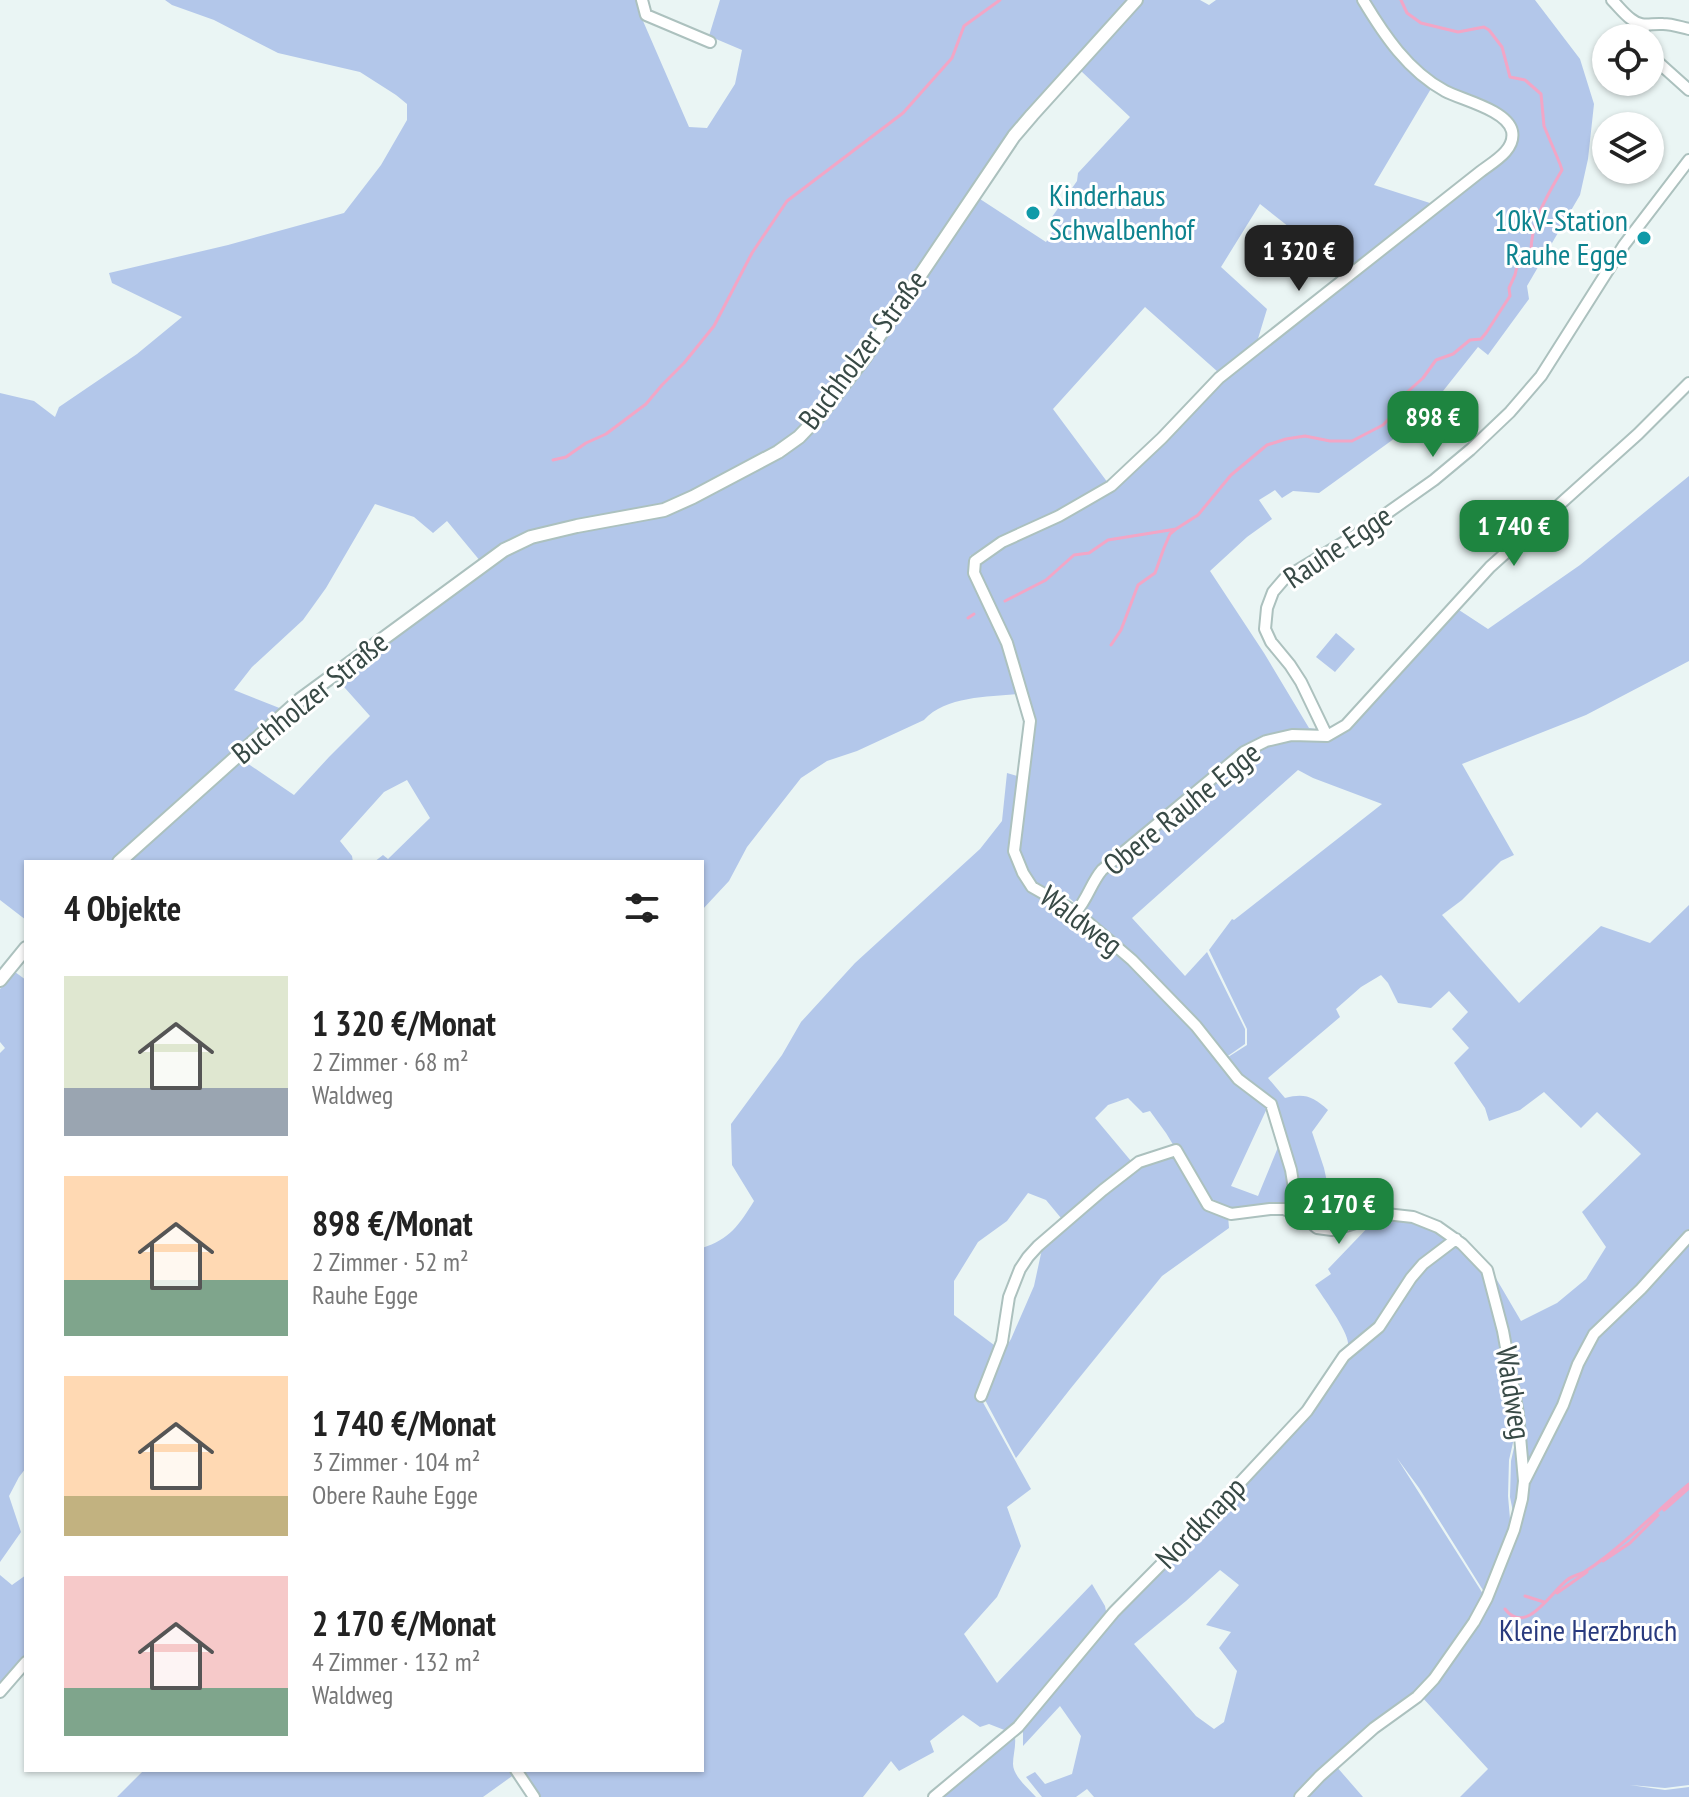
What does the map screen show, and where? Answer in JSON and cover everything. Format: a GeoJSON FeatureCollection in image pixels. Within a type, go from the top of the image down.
{"type":"FeatureCollection","features":[{"type":"Feature","properties":{"kind":"street"},"geometry":{"type":"LineString","coordinates":[[642,0],[646,15],[710,42]]}},
{"type":"Feature","properties":{"kind":"street","name":"Buchholzer Straße"},"geometry":{"type":"LineString","coordinates":[[121,860],[301,699],[504,550],[531,537],[664,510],[778,452],[799,437],[865,357],[1014,136],[1136,0]]}},
{"type":"Feature","properties":{"kind":"street","name":"Waldweg"},"geometry":{"type":"LineString","coordinates":[[1300,1797],[1374,1728],[1417,1697],[1434,1679],[1487,1598],[1514,1530],[1524,1481],[1518,1414],[1503,1331],[1487,1270],[1456,1239],[1438,1227],[1413,1217],[1386,1214],[1332,1230],[1317,1228],[1298,1214],[1291,1170],[1271,1104],[1238,1079],[1211,1044],[1132,960],[1076,912],[1032,887],[1014,851],[1030,721],[1007,643],[974,573],[975,561],[1002,542],[1059,516],[1111,486],[1219,378],[1511,146],[1511,129],[1503,117],[1422,77],[1404,59],[1363,0]]}},
{"type":"Feature","properties":{"kind":"street"},"geometry":{"type":"LineString","coordinates":[[1612,0],[1629,19],[1640,24]]}},
{"type":"Feature","properties":{"kind":"street"},"geometry":{"type":"LineString","coordinates":[[1653,24],[1689,29]]}},
{"type":"Feature","properties":{"kind":"street"},"geometry":{"type":"LineString","coordinates":[[1664,68],[1689,90]]}},
{"type":"Feature","properties":{"kind":"street","name":"Rauhe Egge"},"geometry":{"type":"LineString","coordinates":[[1327,736],[1301,682],[1265,629],[1267,608],[1273,592],[1285,578],[1359,533],[1434,480],[1510,412],[1541,376],[1624,245],[1689,160]]}},
{"type":"Feature","properties":{"kind":"street"},"geometry":{"type":"LineString","coordinates":[[1327,736],[1346,725],[1490,567],[1638,434],[1689,383]]}},
{"type":"Feature","properties":{"kind":"street","name":"Obere Rauhe Egge"},"geometry":{"type":"LineString","coordinates":[[1076,912],[1102,870],[1244,752],[1266,741],[1292,735],[1327,736]]}},
{"type":"Feature","properties":{"kind":"street"},"geometry":{"type":"LineString","coordinates":[[0,980],[24,950]]}},
{"type":"Feature","properties":{"kind":"street"},"geometry":{"type":"LineString","coordinates":[[981,1396],[1002,1342],[1009,1297],[1028,1257],[1139,1162],[1176,1150],[1208,1205],[1231,1214],[1277,1208],[1298,1214]]}},
{"type":"Feature","properties":{"kind":"street"},"geometry":{"type":"LineString","coordinates":[[1524,1481],[1563,1405],[1578,1364],[1594,1334],[1641,1289],[1689,1236]]}},
{"type":"Feature","properties":{"kind":"street","name":"Nordknapp"},"geometry":{"type":"LineString","coordinates":[[934,1797],[1018,1727],[1114,1612],[1307,1411],[1344,1356],[1379,1327],[1423,1264],[1456,1239]]}},
{"type":"Feature","properties":{"kind":"street"},"geometry":{"type":"LineString","coordinates":[[0,1692],[24,1664]]}},
{"type":"Feature","properties":{"kind":"street"},"geometry":{"type":"LineString","coordinates":[[517,1772],[534,1797]]}},
{"type":"Feature","properties":{"kind":"green space"},"geometry":{"type":"Polygon","coordinates":[[[165,0],[637,0],[640,14],[689,127],[707,128],[735,84],[742,50],[709,36],[720,0],[1127,0],[1007,136],[914,275],[813,416],[757,471],[807,438],[842,398],[980,199],[1046,242],[1058,223],[1052,217],[1077,181],[1078,173],[1130,117],[1081,71],[1143,0],[1200,0],[1209,5],[1216,0],[1363,0],[1432,87],[1374,185],[1433,204],[1345,271],[1260,204],[1221,267],[1267,309],[1257,342],[1218,372],[1145,307],[1053,409],[1108,483],[1078,503],[1024,526],[970,556],[972,578],[1002,640],[1019,694],[968,699],[944,706],[924,720],[857,751],[827,761],[801,778],[747,847],[729,881],[704,908],[704,860],[377,860],[383,855],[388,859],[430,818],[407,780],[384,792],[340,841],[353,860],[129,860],[241,759],[294,795],[370,716],[336,678],[538,530],[508,541],[481,562],[447,521],[433,533],[414,517],[375,504],[326,588],[303,620],[252,667],[234,690],[282,709],[113,860],[24,860],[24,918],[0,900],[0,393],[34,401],[55,417],[59,407],[137,354],[182,317],[112,283],[109,273],[344,213],[381,165],[407,120],[407,104],[360,72],[278,53],[214,20],[165,0]]]}},
{"type":"Feature","properties":{"kind":"green space","name":"Kleine Herzbruch"},"geometry":{"type":"Polygon","coordinates":[[[1367,0],[1535,0],[1580,59],[1594,104],[1588,159],[1580,195],[1527,286],[1529,299],[1488,355],[1478,347],[1420,420],[1319,493],[1293,491],[1282,498],[1275,490],[1259,500],[1272,519],[1210,571],[1309,728],[1316,729],[1316,734],[1347,731],[1459,610],[1488,629],[1580,565],[1689,476],[1689,661],[1586,715],[1462,764],[1514,855],[1501,861],[1462,900],[1442,915],[1519,1003],[1601,926],[1650,943],[1689,905],[1689,1234],[1650,1276],[1647,1275],[1653,1279],[1689,1240],[1689,1785],[1665,1788],[1630,1785],[1665,1790],[1689,1787],[1689,1797],[1460,1797],[1488,1769],[1421,1696],[1466,1637],[1489,1600],[1517,1532],[1510,1497],[1511,1461],[1517,1434],[1499,1331],[1506,1392],[1515,1434],[1509,1460],[1508,1496],[1511,1530],[1486,1595],[1397,1458],[1485,1597],[1453,1651],[1424,1686],[1353,1743],[1296,1797],[1094,1797],[1087,1789],[1076,1797],[1042,1797],[1026,1777],[1035,1772],[1045,1784],[1072,1774],[1081,1736],[1060,1706],[1023,1746],[1025,1721],[1117,1613],[1228,1500],[1313,1405],[1316,1408],[1314,1404],[1345,1357],[1342,1356],[1348,1344],[1340,1323],[1315,1285],[1331,1274],[1328,1269],[1375,1220],[1386,1217],[1412,1219],[1438,1230],[1490,1268],[1521,1321],[1557,1303],[1586,1279],[1606,1247],[1582,1212],[1641,1154],[1597,1112],[1581,1128],[1544,1092],[1520,1110],[1489,1121],[1485,1108],[1454,1063],[1469,1048],[1452,1029],[1468,1012],[1449,991],[1431,1008],[1398,1003],[1381,975],[1361,987],[1336,1009],[1340,1017],[1268,1078],[1285,1098],[1308,1097],[1328,1110],[1312,1132],[1324,1168],[1337,1228],[1313,1224],[1298,1206],[1292,1170],[1273,1102],[1241,1077],[1225,1059],[1247,1045],[1247,1029],[1209,950],[1232,919],[1382,804],[1298,770],[1132,918],[1185,976],[1207,952],[1245,1029],[1245,1044],[1225,1058],[1168,993],[1072,900],[1050,884],[1079,917],[1131,961],[1167,998],[1237,1080],[1269,1104],[1231,1186],[1258,1196],[1281,1140],[1294,1208],[1268,1206],[1231,1212],[1209,1204],[1150,1111],[1143,1113],[1128,1098],[1108,1105],[1095,1118],[1131,1161],[1171,1146],[1207,1206],[1228,1216],[1229,1228],[1162,1276],[1016,1458],[984,1398],[995,1365],[1011,1339],[1034,1286],[1042,1249],[1066,1224],[1046,1200],[1028,1193],[1007,1221],[978,1242],[954,1281],[954,1315],[998,1348],[980,1397],[1031,1489],[1007,1507],[1021,1546],[997,1597],[964,1634],[997,1683],[1092,1584],[1105,1606],[1107,1616],[1018,1723],[1007,1731],[989,1724],[980,1727],[963,1715],[930,1741],[934,1752],[899,1771],[891,1761],[863,1797],[537,1797],[521,1772],[704,1772],[704,1247],[733,1230],[754,1201],[732,1165],[731,1124],[782,1055],[801,1022],[855,963],[980,849],[1002,821],[1007,773],[1021,777],[1019,814],[1033,721],[1009,637],[981,576],[981,559],[1113,489],[1231,373],[1511,153],[1517,142],[1516,127],[1506,112],[1436,82],[1405,56],[1367,0]],[[1220,1570],[1134,1644],[1196,1716],[1214,1729],[1224,1722],[1237,1671],[1219,1648],[1231,1632],[1206,1625],[1239,1585],[1220,1570]]]}},
{"type":"Feature","properties":{"kind":"green space"},"geometry":{"type":"Polygon","coordinates":[[[1336,633],[1355,649],[1335,672],[1316,657],[1336,633]]]}},
{"type":"Feature","properties":{"kind":"green space"},"geometry":{"type":"Polygon","coordinates":[[[15,972],[24,979],[24,1471],[9,1496],[21,1532],[0,1562],[0,1053],[5,1048],[0,1042],[0,989],[15,972]]]}},
{"type":"Feature","properties":{"kind":"green space"},"geometry":{"type":"Polygon","coordinates":[[[0,1575],[12,1585],[24,1576],[24,1659],[0,1688],[0,1575]]]}},
{"type":"Feature","properties":{"kind":"green space"},"geometry":{"type":"Polygon","coordinates":[[[1011,1736],[1015,1737],[1015,1773],[1036,1797],[937,1797],[1011,1736]]]}},
{"type":"Feature","properties":{"kind":"green space"},"geometry":{"type":"Polygon","coordinates":[[[1336,1766],[1363,1797],[1305,1797],[1336,1766]]]}},
{"type":"Feature","properties":{"kind":"green space"},"geometry":{"type":"Polygon","coordinates":[[[142,1772],[515,1774],[483,1797],[117,1797],[142,1772]]]}},
{"type":"Feature","properties":{"kind":"waterway"},"geometry":{"type":"LineString","coordinates":[[553,460],[566,457],[606,434],[646,404],[714,326],[752,253],[787,201],[903,113],[952,58],[964,26],[1000,0]]}},
{"type":"Feature","properties":{"kind":"waterway"},"geometry":{"type":"LineString","coordinates":[[1005,601],[1046,580],[1074,555],[1089,553],[1108,540],[1176,529],[1198,515],[1231,475],[1267,445],[1305,436],[1352,441],[1383,425],[1404,395],[1423,378],[1436,360],[1453,354],[1470,340],[1481,339],[1486,333],[1510,296],[1509,288],[1518,262],[1531,255],[1536,221],[1562,170],[1544,126],[1541,94],[1525,80],[1510,77],[1502,47],[1489,30],[1484,27],[1458,32],[1421,23],[1407,13],[1401,0]]}},
{"type":"Feature","properties":{"kind":"waterway"},"geometry":{"type":"LineString","coordinates":[[1111,645],[1121,630],[1138,585],[1155,573],[1170,534],[1176,529]]}},
{"type":"Feature","properties":{"kind":"waterway"},"geometry":{"type":"LineString","coordinates":[[968,618],[974,614]]}},
{"type":"Feature","properties":{"kind":"waterway"},"geometry":{"type":"LineString","coordinates":[[1505,1609],[1521,1618],[1530,1615],[1567,1580],[1602,1560],[1689,1484]]}},
{"type":"Feature","properties":{"kind":"waterway"},"geometry":{"type":"LineString","coordinates":[[1664,1510],[1689,1488]]}},
{"type":"Feature","properties":{"kind":"waterway"},"geometry":{"type":"LineString","coordinates":[[1603,1561],[1630,1543],[1658,1515]]}},
{"type":"Feature","properties":{"kind":"waterway"},"geometry":{"type":"LineString","coordinates":[[1557,1593],[1587,1572]]}},
{"type":"Feature","properties":{"kind":"waterway"},"geometry":{"type":"LineString","coordinates":[[1525,1596],[1544,1602]]}},
{"type":"Feature","properties":{"kind":"place","name":"Kinderhaus Schwalbenhof"},"geometry":{"type":"Point","coordinates":[1033,213]}},
{"type":"Feature","properties":{"kind":"place","name":"10kV-Station Rauhe Egge"},"geometry":{"type":"Point","coordinates":[1644,238]}}]}
